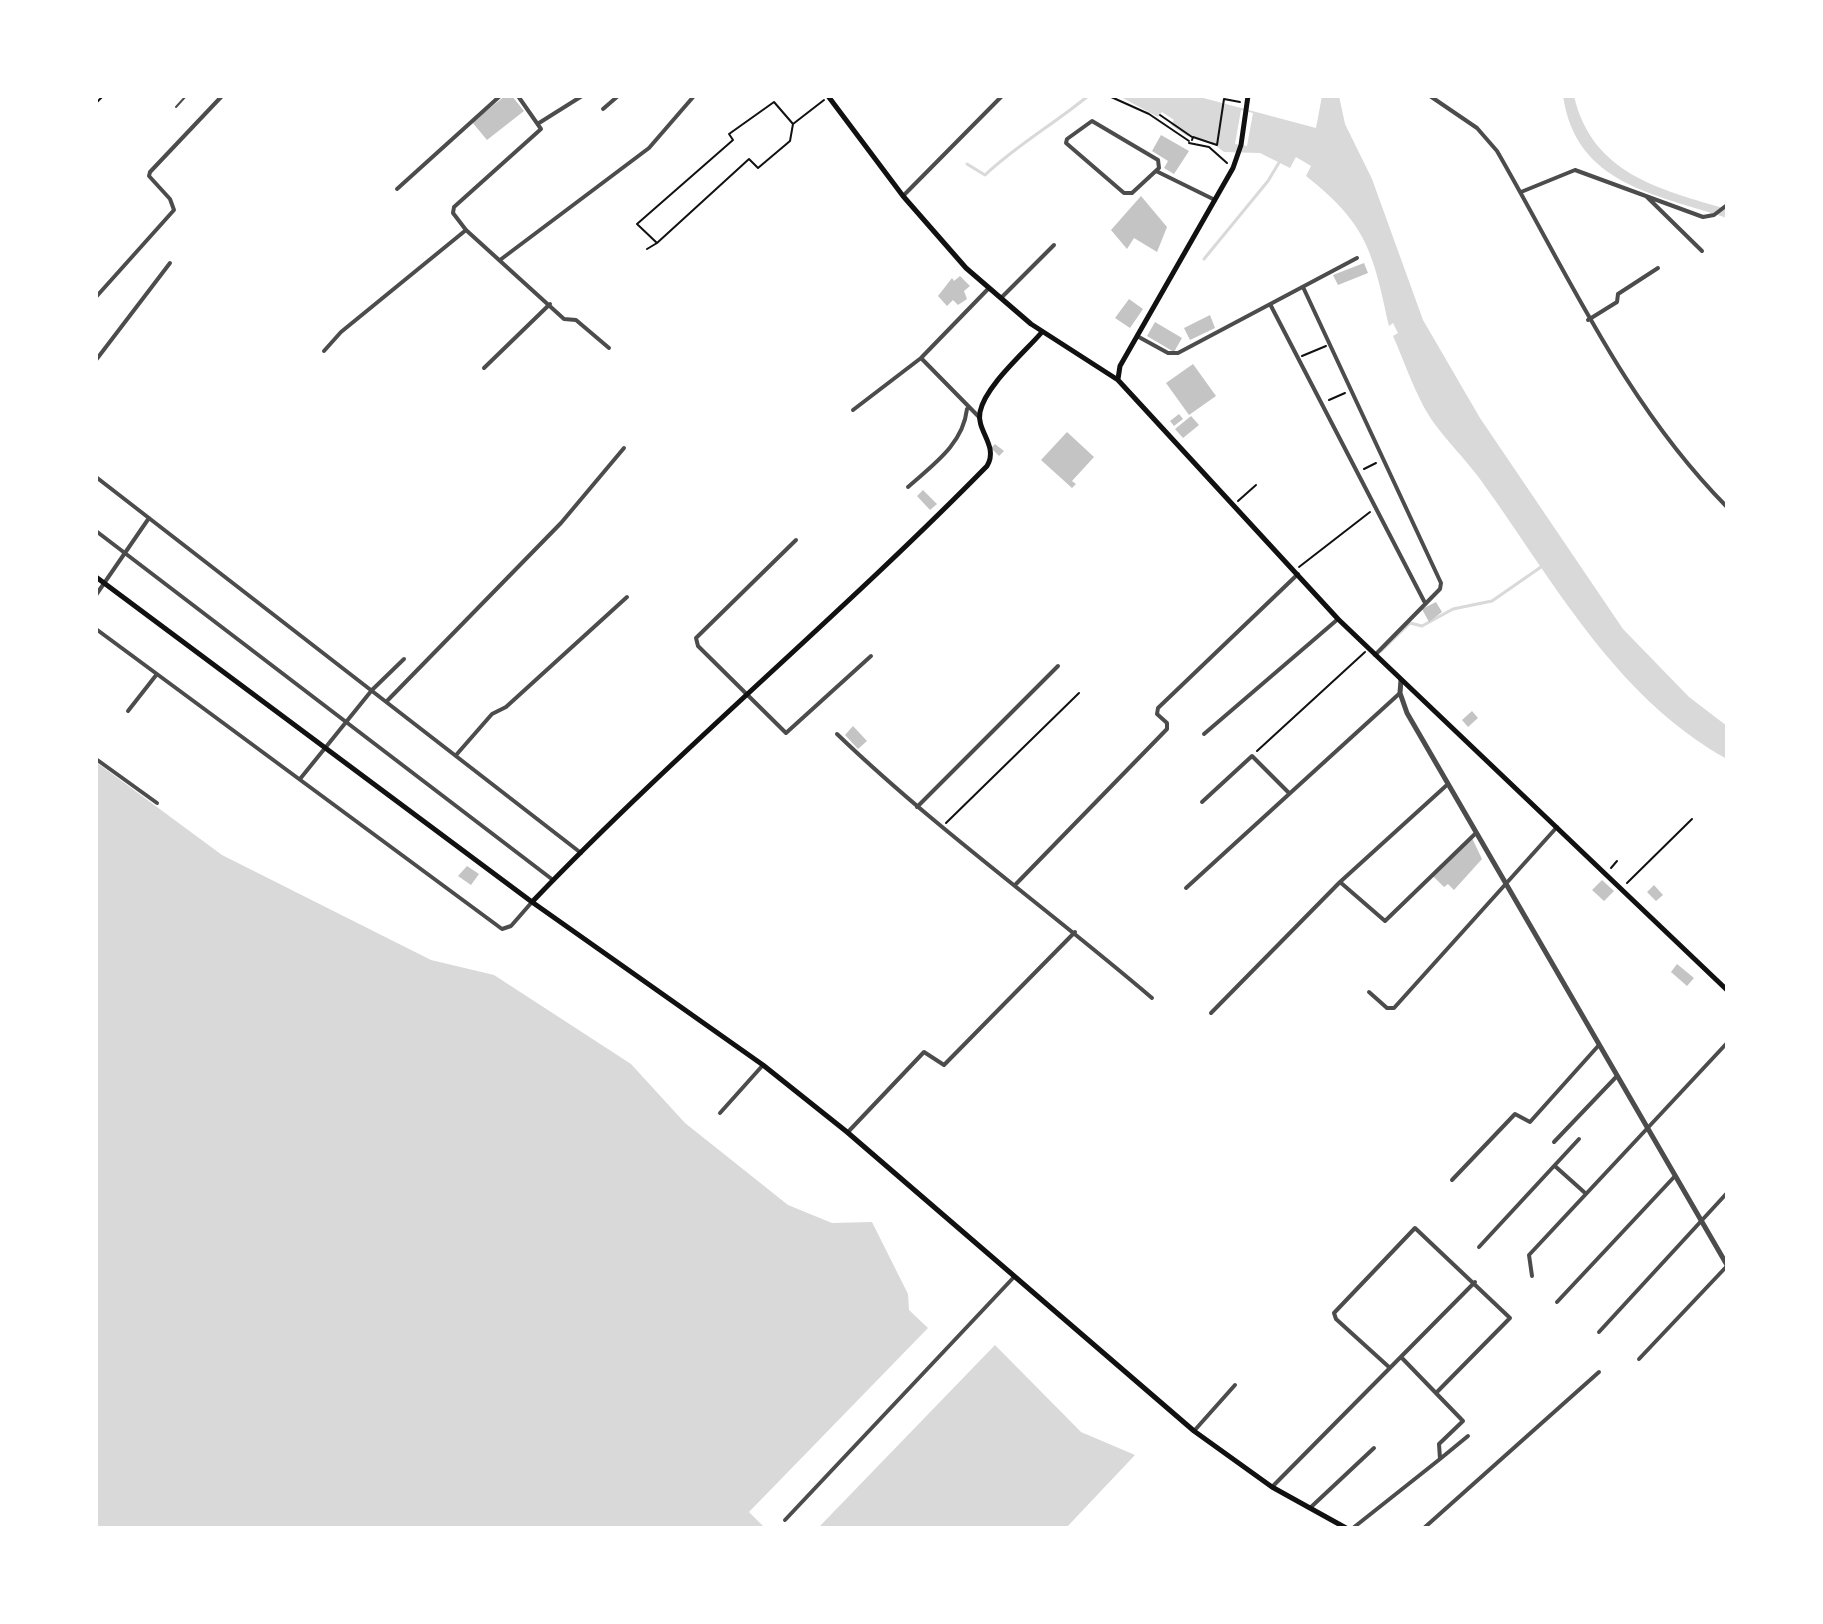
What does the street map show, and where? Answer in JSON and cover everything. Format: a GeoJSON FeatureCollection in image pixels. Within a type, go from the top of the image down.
{"type":"FeatureCollection","features":[{"type":"Feature","properties":{"kind":"main road"},"geometry":{"type":"LineString","coordinates":[[828,97],[943,245],[1000,300],[1042,332],[1064,342],[1118,380],[1338,619],[1727,990]]}},
{"type":"Feature","properties":{"kind":"main road"},"geometry":{"type":"LineString","coordinates":[[1118,380],[1118,370],[1233,168],[1241,145],[1248,99]]}},
{"type":"Feature","properties":{"kind":"main road"},"geometry":{"type":"LineString","coordinates":[[532,902],[747,693],[921,533],[987,466],[992,455],[979,417],[987,395],[1042,332]]}},
{"type":"Feature","properties":{"kind":"main road"},"geometry":{"type":"LineString","coordinates":[[96,577],[532,902],[763,1065],[847,1132],[1194,1431],[1272,1487],[1346,1528]]}},
{"type":"Feature","properties":{"kind":"street"},"geometry":{"type":"LineString","coordinates":[[96,297],[174,210],[172,202],[149,176],[150,172],[222,96]]}},
{"type":"Feature","properties":{"kind":"street"},"geometry":{"type":"LineString","coordinates":[[397,189],[500,96]]}},
{"type":"Feature","properties":{"kind":"street"},"geometry":{"type":"LineString","coordinates":[[518,96],[539,123],[540,130],[494,169],[452,211],[466,230],[564,319],[576,320],[609,348]]}},
{"type":"Feature","properties":{"kind":"street"},"geometry":{"type":"LineString","coordinates":[[539,123],[582,96]]}},
{"type":"Feature","properties":{"kind":"street"},"geometry":{"type":"LineString","coordinates":[[603,109],[618,96]]}},
{"type":"Feature","properties":{"kind":"street"},"geometry":{"type":"LineString","coordinates":[[500,260],[649,148],[694,96]]}},
{"type":"Feature","properties":{"kind":"street"},"geometry":{"type":"LineString","coordinates":[[1430,96],[1482,133],[1521,192],[1588,320],[1644,408],[1727,507]]}},
{"type":"Feature","properties":{"kind":"street"},"geometry":{"type":"LineString","coordinates":[[903,196],[1003,97]]}},
{"type":"Feature","properties":{"kind":"street"},"geometry":{"type":"LineString","coordinates":[[1092,121],[1158,160],[1156,171],[1135,191],[1127,194],[1066,140],[1092,121]]}},
{"type":"Feature","properties":{"kind":"street"},"geometry":{"type":"LineString","coordinates":[[1521,192],[1575,170],[1700,216],[1714,215],[1727,205]]}},
{"type":"Feature","properties":{"kind":"street"},"geometry":{"type":"LineString","coordinates":[[1156,171],[1216,201]]}},
{"type":"Feature","properties":{"kind":"street"},"geometry":{"type":"LineString","coordinates":[[1644,194],[1702,251]]}},
{"type":"Feature","properties":{"kind":"street"},"geometry":{"type":"LineString","coordinates":[[324,351],[341,332],[466,230]]}},
{"type":"Feature","properties":{"kind":"street"},"geometry":{"type":"LineString","coordinates":[[1000,300],[1054,245]]}},
{"type":"Feature","properties":{"kind":"street"},"geometry":{"type":"LineString","coordinates":[[1137,336],[1174,354],[1357,258]]}},
{"type":"Feature","properties":{"kind":"street"},"geometry":{"type":"LineString","coordinates":[[96,360],[170,263]]}},
{"type":"Feature","properties":{"kind":"street"},"geometry":{"type":"LineString","coordinates":[[1588,320],[1617,302],[1618,294],[1658,268]]}},
{"type":"Feature","properties":{"kind":"street"},"geometry":{"type":"LineString","coordinates":[[1303,287],[1441,586],[1375,655]]}},
{"type":"Feature","properties":{"kind":"street"},"geometry":{"type":"LineString","coordinates":[[853,410],[921,358],[988,289]]}},
{"type":"Feature","properties":{"kind":"street"},"geometry":{"type":"LineString","coordinates":[[484,368],[550,304]]}},
{"type":"Feature","properties":{"kind":"street"},"geometry":{"type":"LineString","coordinates":[[1270,304],[1424,601]]}},
{"type":"Feature","properties":{"kind":"street"},"geometry":{"type":"LineString","coordinates":[[921,358],[967,409],[979,417]]}},
{"type":"Feature","properties":{"kind":"street"},"geometry":{"type":"LineString","coordinates":[[908,487],[956,441],[964,428],[967,409]]}},
{"type":"Feature","properties":{"kind":"street"},"geometry":{"type":"LineString","coordinates":[[387,701],[561,523],[624,448]]}},
{"type":"Feature","properties":{"kind":"street"},"geometry":{"type":"LineString","coordinates":[[96,477],[581,853]]}},
{"type":"Feature","properties":{"kind":"street"},"geometry":{"type":"LineString","coordinates":[[96,595],[149,518]]}},
{"type":"Feature","properties":{"kind":"street"},"geometry":{"type":"LineString","coordinates":[[96,531],[553,880]]}},
{"type":"Feature","properties":{"kind":"street"},"geometry":{"type":"LineString","coordinates":[[796,540],[696,638],[698,646],[786,733],[871,656]]}},
{"type":"Feature","properties":{"kind":"street"},"geometry":{"type":"LineString","coordinates":[[1016,884],[1167,729],[1167,723],[1157,714],[1158,708],[1296,572]]}},
{"type":"Feature","properties":{"kind":"street"},"geometry":{"type":"LineString","coordinates":[[457,754],[492,714],[506,707],[627,597]]}},
{"type":"Feature","properties":{"kind":"street"},"geometry":{"type":"LineString","coordinates":[[1204,734],[1338,619]]}},
{"type":"Feature","properties":{"kind":"street"},"geometry":{"type":"LineString","coordinates":[[96,629],[502,929],[509,929],[532,902]]}},
{"type":"Feature","properties":{"kind":"street"},"geometry":{"type":"LineString","coordinates":[[300,779],[372,690],[404,659]]}},
{"type":"Feature","properties":{"kind":"street"},"geometry":{"type":"LineString","coordinates":[[917,807],[1058,666]]}},
{"type":"Feature","properties":{"kind":"street"},"geometry":{"type":"LineString","coordinates":[[128,711],[157,674]]}},
{"type":"Feature","properties":{"kind":"street"},"geometry":{"type":"LineString","coordinates":[[1401,680],[1400,693],[1448,784],[1727,1266],[1639,1359]]}},
{"type":"Feature","properties":{"kind":"street"},"geometry":{"type":"LineString","coordinates":[[1186,888],[1400,693]]}},
{"type":"Feature","properties":{"kind":"street"},"geometry":{"type":"LineString","coordinates":[[837,734],[917,807],[1016,884],[1152,998]]}},
{"type":"Feature","properties":{"kind":"street"},"geometry":{"type":"LineString","coordinates":[[1202,802],[1252,756],[1289,793]]}},
{"type":"Feature","properties":{"kind":"street"},"geometry":{"type":"LineString","coordinates":[[96,759],[157,803]]}},
{"type":"Feature","properties":{"kind":"street"},"geometry":{"type":"LineString","coordinates":[[1211,1013],[1340,882],[1448,784]]}},
{"type":"Feature","properties":{"kind":"street"},"geometry":{"type":"LineString","coordinates":[[1369,992],[1387,1008],[1394,1008],[1557,827]]}},
{"type":"Feature","properties":{"kind":"street"},"geometry":{"type":"LineString","coordinates":[[1340,882],[1385,921],[1476,833]]}},
{"type":"Feature","properties":{"kind":"street"},"geometry":{"type":"LineString","coordinates":[[847,1132],[924,1052],[944,1065],[1075,932]]}},
{"type":"Feature","properties":{"kind":"street"},"geometry":{"type":"LineString","coordinates":[[1532,1276],[1529,1255],[1727,1043]]}},
{"type":"Feature","properties":{"kind":"street"},"geometry":{"type":"LineString","coordinates":[[1452,1180],[1511,1117],[1518,1113],[1530,1122],[1599,1045]]}},
{"type":"Feature","properties":{"kind":"street"},"geometry":{"type":"LineString","coordinates":[[720,1113],[763,1065]]}},
{"type":"Feature","properties":{"kind":"street"},"geometry":{"type":"LineString","coordinates":[[1554,1142],[1617,1076]]}},
{"type":"Feature","properties":{"kind":"street"},"geometry":{"type":"LineString","coordinates":[[1479,1247],[1579,1139]]}},
{"type":"Feature","properties":{"kind":"street"},"geometry":{"type":"LineString","coordinates":[[1556,1167],[1584,1193]]}},
{"type":"Feature","properties":{"kind":"street"},"geometry":{"type":"LineString","coordinates":[[1557,1302],[1675,1176]]}},
{"type":"Feature","properties":{"kind":"street"},"geometry":{"type":"LineString","coordinates":[[1599,1332],[1727,1193]]}},
{"type":"Feature","properties":{"kind":"street"},"geometry":{"type":"LineString","coordinates":[[1390,1368],[1336,1319],[1334,1313],[1412,1229],[1419,1230],[1475,1282],[1510,1320],[1437,1392]]}},
{"type":"Feature","properties":{"kind":"street"},"geometry":{"type":"LineString","coordinates":[[785,1520],[1015,1276]]}},
{"type":"Feature","properties":{"kind":"street"},"geometry":{"type":"LineString","coordinates":[[1272,1487],[1475,1282]]}},
{"type":"Feature","properties":{"kind":"street"},"geometry":{"type":"LineString","coordinates":[[1401,1357],[1463,1420],[1439,1444],[1440,1459]]}},
{"type":"Feature","properties":{"kind":"street"},"geometry":{"type":"LineString","coordinates":[[1424,1528],[1599,1372]]}},
{"type":"Feature","properties":{"kind":"street"},"geometry":{"type":"LineString","coordinates":[[1194,1431],[1235,1385]]}},
{"type":"Feature","properties":{"kind":"street"},"geometry":{"type":"LineString","coordinates":[[1353,1528],[1468,1436]]}},
{"type":"Feature","properties":{"kind":"street"},"geometry":{"type":"LineString","coordinates":[[1310,1508],[1374,1448]]}},
{"type":"Feature","properties":{"kind":"lane"},"geometry":{"type":"LineString","coordinates":[[176,107],[186,96]]}},
{"type":"Feature","properties":{"kind":"path"},"geometry":{"type":"LineString","coordinates":[[96,103],[103,96]]}},
{"type":"Feature","properties":{"kind":"path"},"geometry":{"type":"LineString","coordinates":[[1109,96],[1209,147],[1233,168]]}},
{"type":"Feature","properties":{"kind":"path"},"geometry":{"type":"LineString","coordinates":[[647,249],[749,159],[758,168],[790,141],[793,124],[828,97]]}},
{"type":"Feature","properties":{"kind":"path"},"geometry":{"type":"LineString","coordinates":[[1160,115],[1192,140],[1217,145],[1224,99],[1248,99]]}},
{"type":"Feature","properties":{"kind":"path"},"geometry":{"type":"LineString","coordinates":[[657,243],[637,224],[733,140],[729,134],[774,102],[793,124]]}},
{"type":"Feature","properties":{"kind":"path"},"geometry":{"type":"LineString","coordinates":[[1298,359],[1329,345]]}},
{"type":"Feature","properties":{"kind":"path"},"geometry":{"type":"LineString","coordinates":[[1321,405],[1349,390]]}},
{"type":"Feature","properties":{"kind":"path"},"geometry":{"type":"LineString","coordinates":[[1356,473],[1382,460]]}},
{"type":"Feature","properties":{"kind":"path"},"geometry":{"type":"LineString","coordinates":[[1234,505],[1256,485]]}},
{"type":"Feature","properties":{"kind":"path"},"geometry":{"type":"LineString","coordinates":[[1296,572],[1374,509]]}},
{"type":"Feature","properties":{"kind":"path"},"geometry":{"type":"LineString","coordinates":[[1252,756],[1368,649]]}},
{"type":"Feature","properties":{"kind":"path"},"geometry":{"type":"LineString","coordinates":[[942,826],[1079,693]]}},
{"type":"Feature","properties":{"kind":"path"},"geometry":{"type":"LineString","coordinates":[[1621,889],[1692,819]]}},
{"type":"Feature","properties":{"kind":"path"},"geometry":{"type":"LineString","coordinates":[[1605,874],[1617,861]]}},
{"type":"Feature","properties":{"kind":"shaded area"},"geometry":{"type":"Polygon","coordinates":[[[1119,96],[1196,96],[1316,128],[1322,96],[1339,96],[1345,124],[1372,179],[1423,320],[1480,418],[1623,629],[1689,697],[1727,726],[1727,759],[1687,733],[1650,702],[1617,668],[1559,593],[1477,475],[1445,438],[1424,408],[1393,336],[1398,333],[1393,323],[1389,326],[1378,278],[1364,241],[1342,209],[1306,176],[1311,166],[1296,157],[1290,168],[1260,153],[1224,152],[1210,141],[1187,136],[1171,125],[1174,120],[1162,112],[1158,117],[1119,96]]]}},
{"type":"Feature","properties":{"kind":"shaded area"},"geometry":{"type":"Polygon","coordinates":[[[1563,96],[1574,96],[1583,122],[1596,144],[1613,161],[1632,175],[1654,185],[1727,209],[1727,218],[1647,192],[1602,167],[1584,149],[1571,126],[1563,96]]]}},
{"type":"Feature","properties":{"kind":"shaded area"},"geometry":{"type":"Polygon","coordinates":[[[96,762],[222,855],[431,960],[494,975],[631,1064],[685,1123],[788,1205],[832,1223],[872,1222],[908,1294],[909,1310],[928,1328],[749,1512],[765,1528],[96,1528],[96,762]]]}},
{"type":"Feature","properties":{"kind":"shaded area"},"geometry":{"type":"Polygon","coordinates":[[[995,1345],[1081,1432],[1135,1455],[1066,1528],[818,1528],[995,1345]]]}},
{"type":"Feature","properties":{"kind":"pier"},"geometry":{"type":"Polygon","coordinates":[[[1241,110],[1253,113],[1247,146],[1235,144],[1241,110]]]}},
{"type":"Feature","properties":{"kind":"building"},"geometry":{"type":"Polygon","coordinates":[[[505,96],[512,96],[524,111],[487,140],[472,122],[505,96]]]}},
{"type":"Feature","properties":{"kind":"building"},"geometry":{"type":"Polygon","coordinates":[[[1161,135],[1189,151],[1174,174],[1164,168],[1168,161],[1152,151],[1161,135]]]}},
{"type":"Feature","properties":{"kind":"building"},"geometry":{"type":"Polygon","coordinates":[[[1141,196],[1167,227],[1157,252],[1134,238],[1127,249],[1111,230],[1141,196]]]}},
{"type":"Feature","properties":{"kind":"building"},"geometry":{"type":"Polygon","coordinates":[[[1364,263],[1368,273],[1338,285],[1333,275],[1364,263]]]}},
{"type":"Feature","properties":{"kind":"building"},"geometry":{"type":"Polygon","coordinates":[[[960,276],[970,286],[964,291],[967,299],[958,305],[953,300],[947,306],[938,296],[952,278],[954,281],[960,276]]]}},
{"type":"Feature","properties":{"kind":"building"},"geometry":{"type":"Polygon","coordinates":[[[1129,299],[1143,309],[1130,328],[1115,318],[1129,299]]]}},
{"type":"Feature","properties":{"kind":"building"},"geometry":{"type":"Polygon","coordinates":[[[1210,315],[1215,328],[1190,340],[1184,328],[1210,315]]]}},
{"type":"Feature","properties":{"kind":"building"},"geometry":{"type":"Polygon","coordinates":[[[1155,322],[1182,338],[1174,352],[1147,336],[1155,322]]]}},
{"type":"Feature","properties":{"kind":"building"},"geometry":{"type":"Polygon","coordinates":[[[1193,364],[1216,396],[1189,415],[1166,383],[1193,364]]]}},
{"type":"Feature","properties":{"kind":"building"},"geometry":{"type":"Polygon","coordinates":[[[1179,414],[1183,419],[1174,426],[1170,421],[1179,414]]]}},
{"type":"Feature","properties":{"kind":"building"},"geometry":{"type":"Polygon","coordinates":[[[1191,416],[1199,425],[1183,438],[1175,429],[1191,416]]]}},
{"type":"Feature","properties":{"kind":"building"},"geometry":{"type":"Polygon","coordinates":[[[1067,432],[1094,457],[1072,481],[1076,484],[1072,488],[1041,460],[1067,432]]]}},
{"type":"Feature","properties":{"kind":"building"},"geometry":{"type":"Polygon","coordinates":[[[995,444],[1004,451],[999,456],[991,448],[995,444]]]}},
{"type":"Feature","properties":{"kind":"building"},"geometry":{"type":"Polygon","coordinates":[[[923,490],[937,504],[930,510],[917,496],[923,490]]]}},
{"type":"Feature","properties":{"kind":"building"},"geometry":{"type":"Polygon","coordinates":[[[1436,602],[1442,612],[1429,622],[1422,609],[1436,602]]]}},
{"type":"Feature","properties":{"kind":"building"},"geometry":{"type":"Polygon","coordinates":[[[1472,711],[1478,718],[1468,727],[1462,720],[1472,711]]]}},
{"type":"Feature","properties":{"kind":"building"},"geometry":{"type":"Polygon","coordinates":[[[853,726],[867,741],[858,749],[845,735],[853,726]]]}},
{"type":"Feature","properties":{"kind":"building"},"geometry":{"type":"Polygon","coordinates":[[[1472,838],[1482,859],[1454,890],[1448,884],[1444,887],[1433,876],[1472,838]]]}},
{"type":"Feature","properties":{"kind":"building"},"geometry":{"type":"Polygon","coordinates":[[[467,866],[479,874],[471,885],[458,876],[467,866]]]}},
{"type":"Feature","properties":{"kind":"building"},"geometry":{"type":"Polygon","coordinates":[[[1602,880],[1614,891],[1604,901],[1592,890],[1602,880]]]}},
{"type":"Feature","properties":{"kind":"building"},"geometry":{"type":"Polygon","coordinates":[[[1654,885],[1663,895],[1656,901],[1647,892],[1654,885]]]}},
{"type":"Feature","properties":{"kind":"building"},"geometry":{"type":"Polygon","coordinates":[[[1677,964],[1694,978],[1687,986],[1671,972],[1677,964]]]}},
{"type":"Feature","properties":{"kind":"waterway"},"geometry":{"type":"LineString","coordinates":[[967,164],[985,175],[1088,96]]}},
{"type":"Feature","properties":{"kind":"waterway"},"geometry":{"type":"LineString","coordinates":[[1204,259],[1268,181],[1280,161]]}},
{"type":"Feature","properties":{"kind":"waterway"},"geometry":{"type":"LineString","coordinates":[[1381,651],[1410,623],[1422,626],[1453,609],[1492,601],[1541,567]]}}]}
